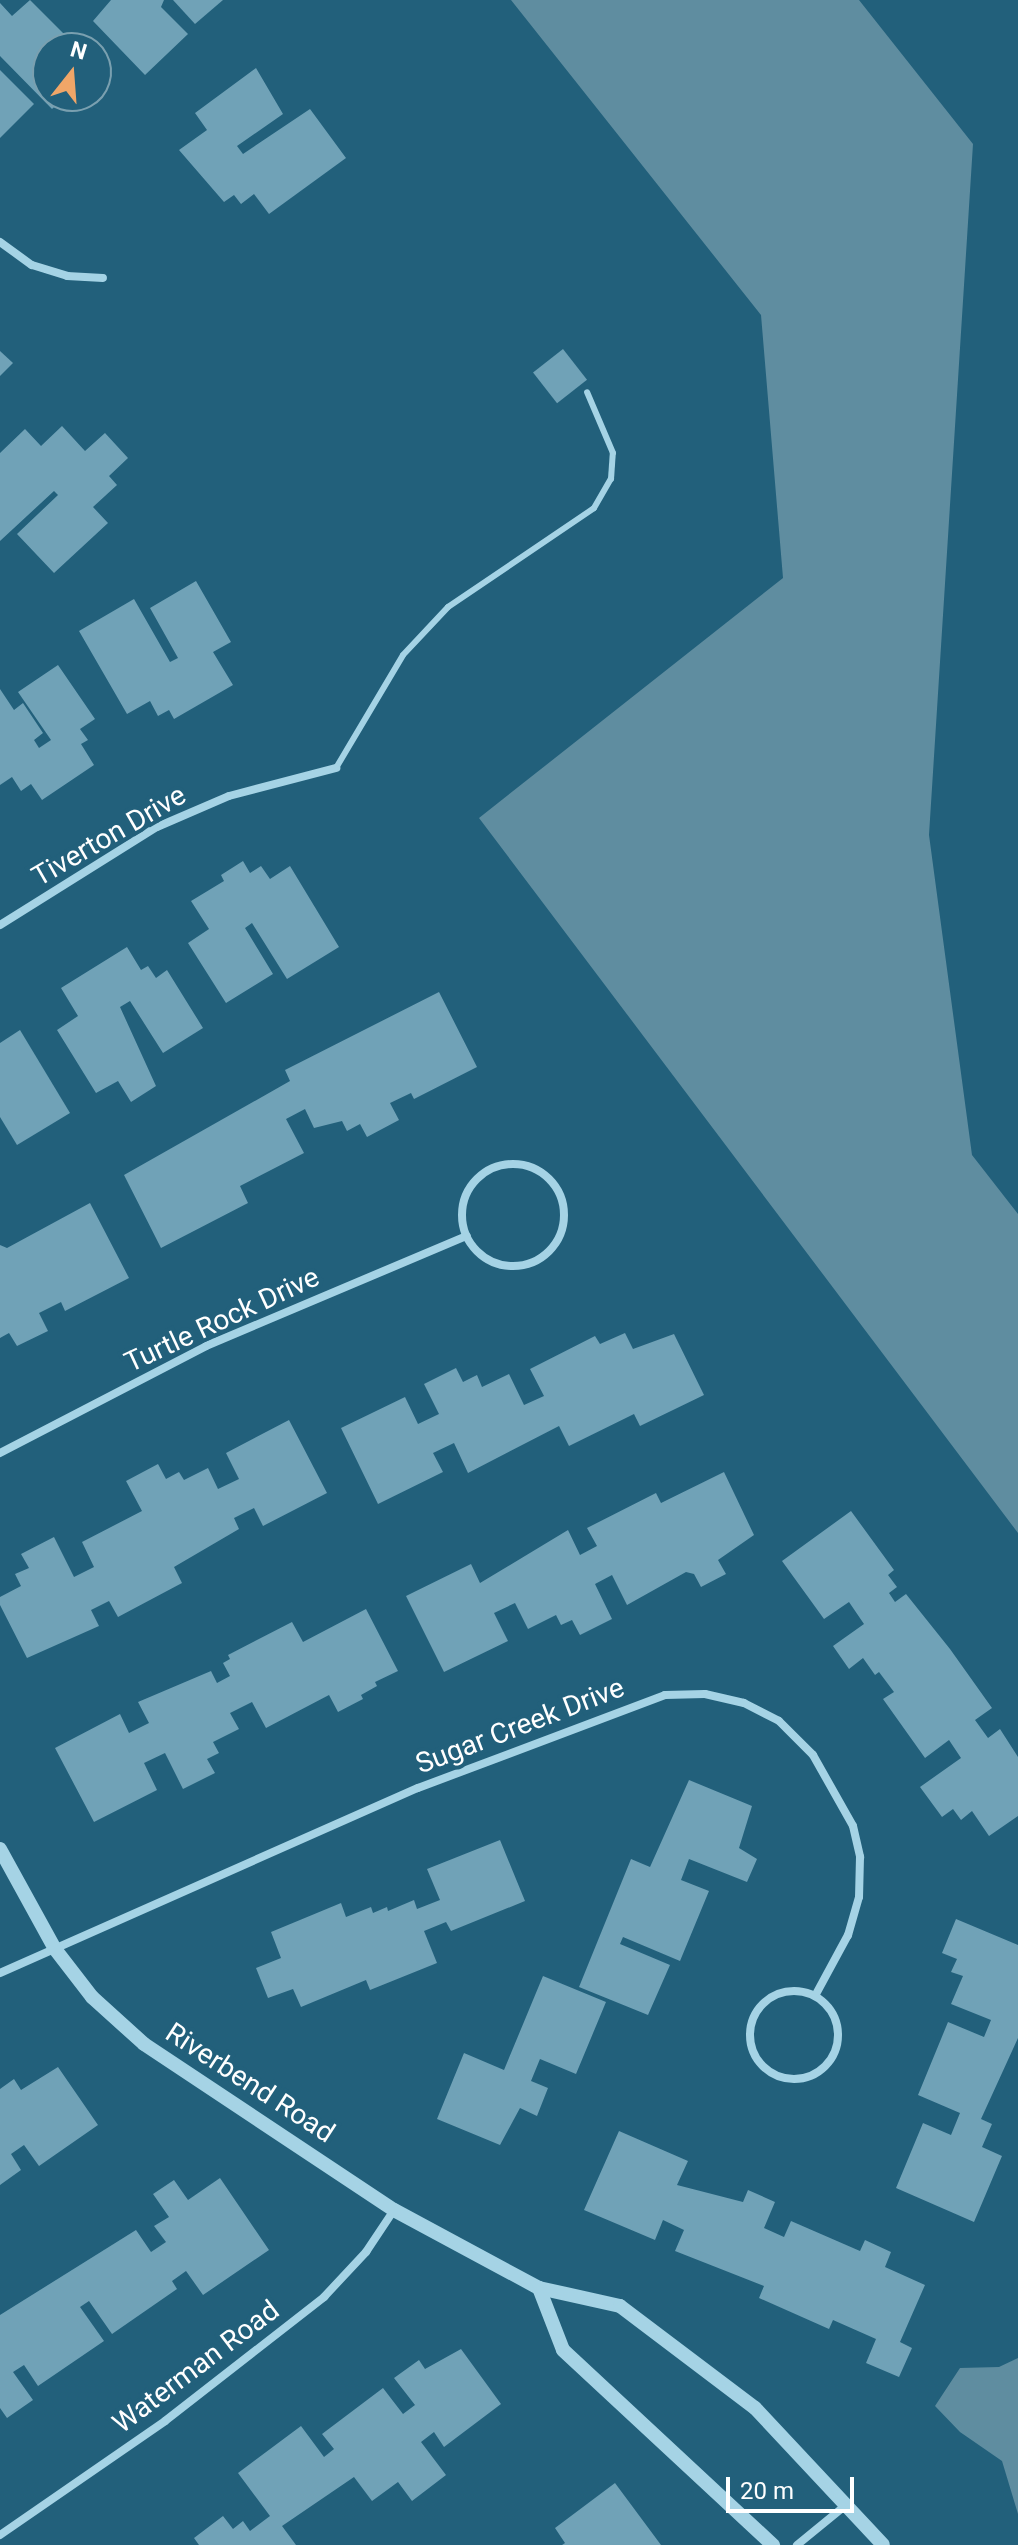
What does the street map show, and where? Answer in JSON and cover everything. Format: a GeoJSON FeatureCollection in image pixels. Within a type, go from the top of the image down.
{"type":"FeatureCollection","features":[{"type":"Feature","properties":{"kind":"street"},"geometry":{"type":"LineString","coordinates":[[0,242],[32,265],[67,276],[103,278]]}},
{"type":"Feature","properties":{"kind":"street","name":"Tiverton Drive"},"geometry":{"type":"LineString","coordinates":[[0,925],[157,827],[229,796],[336,768]]}},
{"type":"Feature","properties":{"kind":"street"},"geometry":{"type":"LineString","coordinates":[[519,1164],[536,1170],[560,1195],[563,1230],[555,1246],[533,1261],[508,1266],[491,1261],[467,1236],[464,1201],[472,1185],[493,1169],[519,1164]]}},
{"type":"Feature","properties":{"kind":"street","name":"Turtle Rock Drive"},"geometry":{"type":"LineString","coordinates":[[0,1453],[206,1346],[467,1236]]}},
{"type":"Feature","properties":{"kind":"street","name":"Sugar Creek Drive"},"geometry":{"type":"LineString","coordinates":[[0,1973],[502,1755],[665,1695],[705,1694],[744,1703],[779,1721],[813,1755],[853,1826],[860,1857],[859,1897],[848,1935],[815,1996]]}},
{"type":"Feature","properties":{"kind":"street","name":"Riverbend Road"},"geometry":{"type":"LineString","coordinates":[[0,1849],[55,1949],[92,1997],[144,2044],[394,2210],[539,2288],[620,2306],[755,2408],[883,2545]]}},
{"type":"Feature","properties":{"kind":"street"},"geometry":{"type":"LineString","coordinates":[[781,1992],[815,1996],[837,2022],[833,2057],[807,2078],[773,2074],[751,2048],[755,2014],[781,1992]]}},
{"type":"Feature","properties":{"kind":"street","name":"Waterman Road"},"geometry":{"type":"LineString","coordinates":[[0,2535],[165,2421],[324,2297],[394,2210]]}},
{"type":"Feature","properties":{"kind":"street"},"geometry":{"type":"LineString","coordinates":[[539,2288],[563,2350],[773,2545]]}},
{"type":"Feature","properties":{"kind":"street"},"geometry":{"type":"LineString","coordinates":[[797,2545],[846,2505]]}},
{"type":"Feature","properties":{"kind":"lane"},"geometry":{"type":"LineString","coordinates":[[336,768],[403,655],[448,607],[594,508],[611,479],[613,453],[587,392]]}},
{"type":"Feature","properties":{"kind":"water"},"geometry":{"type":"Polygon","coordinates":[[[511,0],[859,0],[973,144],[929,835],[972,1155],[1018,1214],[1018,1533],[479,818],[783,578],[761,315],[511,0]]]}},
{"type":"Feature","properties":{"kind":"water"},"geometry":{"type":"Polygon","coordinates":[[[1018,2358],[1018,2514],[1002,2461],[960,2432],[935,2406],[960,2368],[999,2367],[1018,2358]]]}},
{"type":"Feature","properties":{"kind":"building"},"geometry":{"type":"Polygon","coordinates":[[[30,0],[62,32],[32,32],[32,89],[0,56],[0,3],[12,16],[30,0]]]}},
{"type":"Feature","properties":{"kind":"building"},"geometry":{"type":"Polygon","coordinates":[[[111,0],[164,0],[161,7],[188,34],[145,75],[112,41],[112,32],[104,32],[93,21],[111,0]]]}},
{"type":"Feature","properties":{"kind":"building"},"geometry":{"type":"Polygon","coordinates":[[[173,0],[223,0],[195,24],[173,0]]]}},
{"type":"Feature","properties":{"kind":"building"},"geometry":{"type":"Polygon","coordinates":[[[256,68],[283,114],[237,146],[243,154],[310,109],[346,158],[269,214],[254,194],[241,204],[234,195],[224,202],[179,150],[207,130],[195,113],[256,68]]]}},
{"type":"Feature","properties":{"kind":"building"},"geometry":{"type":"Polygon","coordinates":[[[0,70],[32,102],[32,106],[0,138],[0,70]]]}},
{"type":"Feature","properties":{"kind":"building"},"geometry":{"type":"Polygon","coordinates":[[[563,349],[587,380],[557,403],[533,372],[563,349]]]}},
{"type":"Feature","properties":{"kind":"building"},"geometry":{"type":"Polygon","coordinates":[[[0,351],[13,363],[0,376],[0,351]]]}},
{"type":"Feature","properties":{"kind":"building"},"geometry":{"type":"Polygon","coordinates":[[[62,426],[85,451],[105,433],[128,458],[109,476],[117,485],[93,507],[108,523],[54,573],[17,534],[58,495],[54,491],[0,541],[0,453],[25,429],[41,446],[62,426]]]}},
{"type":"Feature","properties":{"kind":"building"},"geometry":{"type":"Polygon","coordinates":[[[196,581],[231,642],[213,652],[233,685],[174,719],[169,710],[158,716],[150,701],[127,714],[79,631],[134,599],[170,662],[178,658],[150,608],[196,581]]]}},
{"type":"Feature","properties":{"kind":"building"},"geometry":{"type":"Polygon","coordinates":[[[58,665],[95,719],[80,729],[88,740],[81,744],[94,765],[42,800],[31,784],[21,791],[12,777],[0,785],[0,689],[14,710],[23,703],[43,733],[34,740],[39,748],[51,740],[18,692],[58,665]]]}},
{"type":"Feature","properties":{"kind":"building"},"geometry":{"type":"Polygon","coordinates":[[[243,861],[250,873],[261,866],[270,879],[290,866],[339,947],[287,979],[252,923],[245,928],[273,974],[226,1003],[188,943],[209,929],[191,901],[224,881],[221,875],[243,861]]]}},
{"type":"Feature","properties":{"kind":"building"},"geometry":{"type":"Polygon","coordinates":[[[127,947],[141,970],[148,966],[156,978],[167,970],[203,1028],[163,1053],[130,1001],[120,1007],[156,1086],[131,1102],[118,1081],[96,1093],[57,1030],[78,1016],[61,988],[127,947]]]}},
{"type":"Feature","properties":{"kind":"building"},"geometry":{"type":"Polygon","coordinates":[[[439,992],[477,1067],[414,1099],[411,1093],[390,1103],[399,1120],[367,1137],[360,1124],[347,1131],[342,1121],[314,1128],[305,1109],[286,1119],[304,1153],[240,1186],[248,1203],[161,1248],[124,1175],[290,1081],[285,1070],[439,992]]]}},
{"type":"Feature","properties":{"kind":"building"},"geometry":{"type":"Polygon","coordinates":[[[20,1030],[70,1113],[17,1145],[0,1117],[0,1043],[20,1030]]]}},
{"type":"Feature","properties":{"kind":"building"},"geometry":{"type":"Polygon","coordinates":[[[90,1203],[129,1278],[65,1311],[61,1302],[39,1313],[48,1331],[17,1346],[9,1333],[0,1338],[0,1245],[7,1248],[90,1203]]]}},
{"type":"Feature","properties":{"kind":"building"},"geometry":{"type":"Polygon","coordinates":[[[625,1333],[633,1349],[674,1334],[704,1395],[640,1426],[634,1414],[569,1446],[559,1426],[468,1473],[454,1443],[433,1453],[443,1472],[378,1504],[341,1428],[405,1397],[418,1424],[439,1414],[424,1384],[456,1368],[463,1382],[477,1375],[482,1387],[509,1374],[524,1405],[544,1396],[530,1369],[595,1336],[600,1344],[625,1333]]]}},
{"type":"Feature","properties":{"kind":"building"},"geometry":{"type":"Polygon","coordinates":[[[289,1420],[327,1493],[263,1526],[254,1508],[234,1518],[239,1529],[174,1567],[182,1583],[118,1617],[109,1601],[91,1610],[99,1626],[27,1658],[0,1605],[0,1597],[21,1586],[15,1574],[29,1568],[21,1554],[54,1537],[74,1577],[94,1567],[82,1542],[142,1511],[126,1481],[158,1464],[166,1479],[179,1472],[184,1480],[208,1468],[218,1489],[239,1479],[226,1453],[289,1420]]]}},
{"type":"Feature","properties":{"kind":"building"},"geometry":{"type":"Polygon","coordinates":[[[724,1472],[754,1535],[718,1560],[726,1574],[701,1587],[694,1574],[686,1572],[627,1605],[612,1575],[595,1584],[612,1619],[580,1635],[572,1620],[561,1625],[556,1615],[528,1629],[515,1603],[494,1613],[508,1641],[444,1672],[406,1596],[471,1564],[480,1583],[568,1530],[580,1555],[597,1546],[587,1528],[656,1493],[661,1503],[724,1472]]]}},
{"type":"Feature","properties":{"kind":"building"},"geometry":{"type":"Polygon","coordinates":[[[851,1511],[894,1570],[888,1575],[897,1587],[889,1593],[895,1602],[906,1594],[992,1708],[975,1720],[988,1738],[1000,1729],[1018,1757],[1018,1816],[989,1836],[972,1811],[961,1820],[953,1809],[942,1817],[920,1787],[961,1758],[949,1740],[925,1758],[883,1699],[894,1692],[879,1672],[875,1675],[863,1658],[849,1669],[833,1646],[864,1624],[849,1602],[824,1619],[782,1561],[851,1511]]]}},
{"type":"Feature","properties":{"kind":"building"},"geometry":{"type":"Polygon","coordinates":[[[366,1609],[398,1671],[375,1682],[377,1686],[361,1695],[363,1699],[338,1712],[329,1695],[266,1728],[252,1702],[230,1713],[239,1729],[213,1742],[219,1753],[207,1759],[215,1773],[183,1789],[165,1753],[144,1763],[157,1790],[94,1822],[55,1748],[120,1714],[129,1733],[149,1723],[138,1702],[211,1671],[217,1683],[230,1676],[223,1663],[230,1659],[228,1655],[292,1622],[303,1642],[366,1609]]]}},
{"type":"Feature","properties":{"kind":"building"},"geometry":{"type":"Polygon","coordinates":[[[689,1780],[752,1806],[739,1848],[757,1859],[747,1882],[689,1859],[681,1880],[709,1891],[680,1961],[623,1937],[620,1944],[670,1965],[648,2015],[579,1987],[631,1859],[650,1867],[689,1780]]]}},
{"type":"Feature","properties":{"kind":"building"},"geometry":{"type":"Polygon","coordinates":[[[500,1840],[525,1901],[451,1931],[446,1922],[424,1931],[437,1963],[370,1990],[366,1980],[301,2007],[293,1989],[268,1998],[256,1968],[281,1958],[271,1932],[341,1903],[346,1917],[371,1907],[373,1913],[387,1907],[388,1911],[414,1900],[417,1909],[440,1900],[427,1869],[500,1840]]]}},
{"type":"Feature","properties":{"kind":"building"},"geometry":{"type":"Polygon","coordinates":[[[956,1919],[1018,1945],[1018,2038],[981,2119],[992,2124],[982,2147],[1002,2156],[974,2222],[896,2188],[923,2123],[951,2135],[960,2113],[918,2095],[948,2022],[984,2037],[991,2020],[951,2004],[963,1976],[951,1972],[957,1959],[942,1953],[956,1919]]]}},
{"type":"Feature","properties":{"kind":"building"},"geometry":{"type":"Polygon","coordinates":[[[543,1976],[606,2002],[576,2074],[540,2059],[531,2081],[548,2088],[537,2116],[520,2108],[500,2145],[437,2119],[464,2053],[504,2070],[543,1976]]]}},
{"type":"Feature","properties":{"kind":"building"},"geometry":{"type":"Polygon","coordinates":[[[58,2067],[98,2125],[39,2166],[24,2145],[11,2154],[21,2170],[0,2185],[0,2089],[14,2079],[21,2090],[58,2067]]]}},
{"type":"Feature","properties":{"kind":"building"},"geometry":{"type":"Polygon","coordinates":[[[619,2131],[688,2161],[677,2185],[743,2202],[748,2190],[775,2202],[764,2228],[784,2237],[791,2221],[860,2251],[865,2240],[891,2252],[885,2267],[925,2285],[900,2342],[912,2348],[899,2377],[866,2363],[876,2339],[833,2320],[829,2329],[759,2298],[764,2286],[675,2251],[684,2230],[663,2220],[655,2240],[584,2210],[619,2131]]]}},
{"type":"Feature","properties":{"kind":"building"},"geometry":{"type":"Polygon","coordinates":[[[220,2178],[269,2250],[203,2295],[186,2271],[172,2281],[177,2289],[112,2334],[89,2301],[80,2307],[104,2341],[38,2386],[24,2365],[13,2372],[33,2400],[7,2418],[0,2408],[0,2315],[136,2230],[151,2252],[166,2242],[154,2226],[169,2217],[153,2194],[174,2180],[188,2200],[220,2178]]]}},
{"type":"Feature","properties":{"kind":"building"},"geometry":{"type":"Polygon","coordinates":[[[461,2349],[501,2404],[444,2447],[434,2432],[421,2442],[446,2475],[412,2501],[398,2482],[372,2501],[354,2477],[282,2526],[296,2545],[199,2545],[194,2538],[223,2516],[233,2529],[243,2521],[250,2531],[270,2516],[238,2473],[301,2426],[324,2457],[334,2449],[322,2434],[383,2388],[403,2414],[415,2405],[394,2378],[419,2360],[425,2369],[461,2349]]]}},
{"type":"Feature","properties":{"kind":"building"},"geometry":{"type":"Polygon","coordinates":[[[615,2483],[661,2545],[562,2545],[565,2543],[555,2528],[615,2483]]]}}]}
